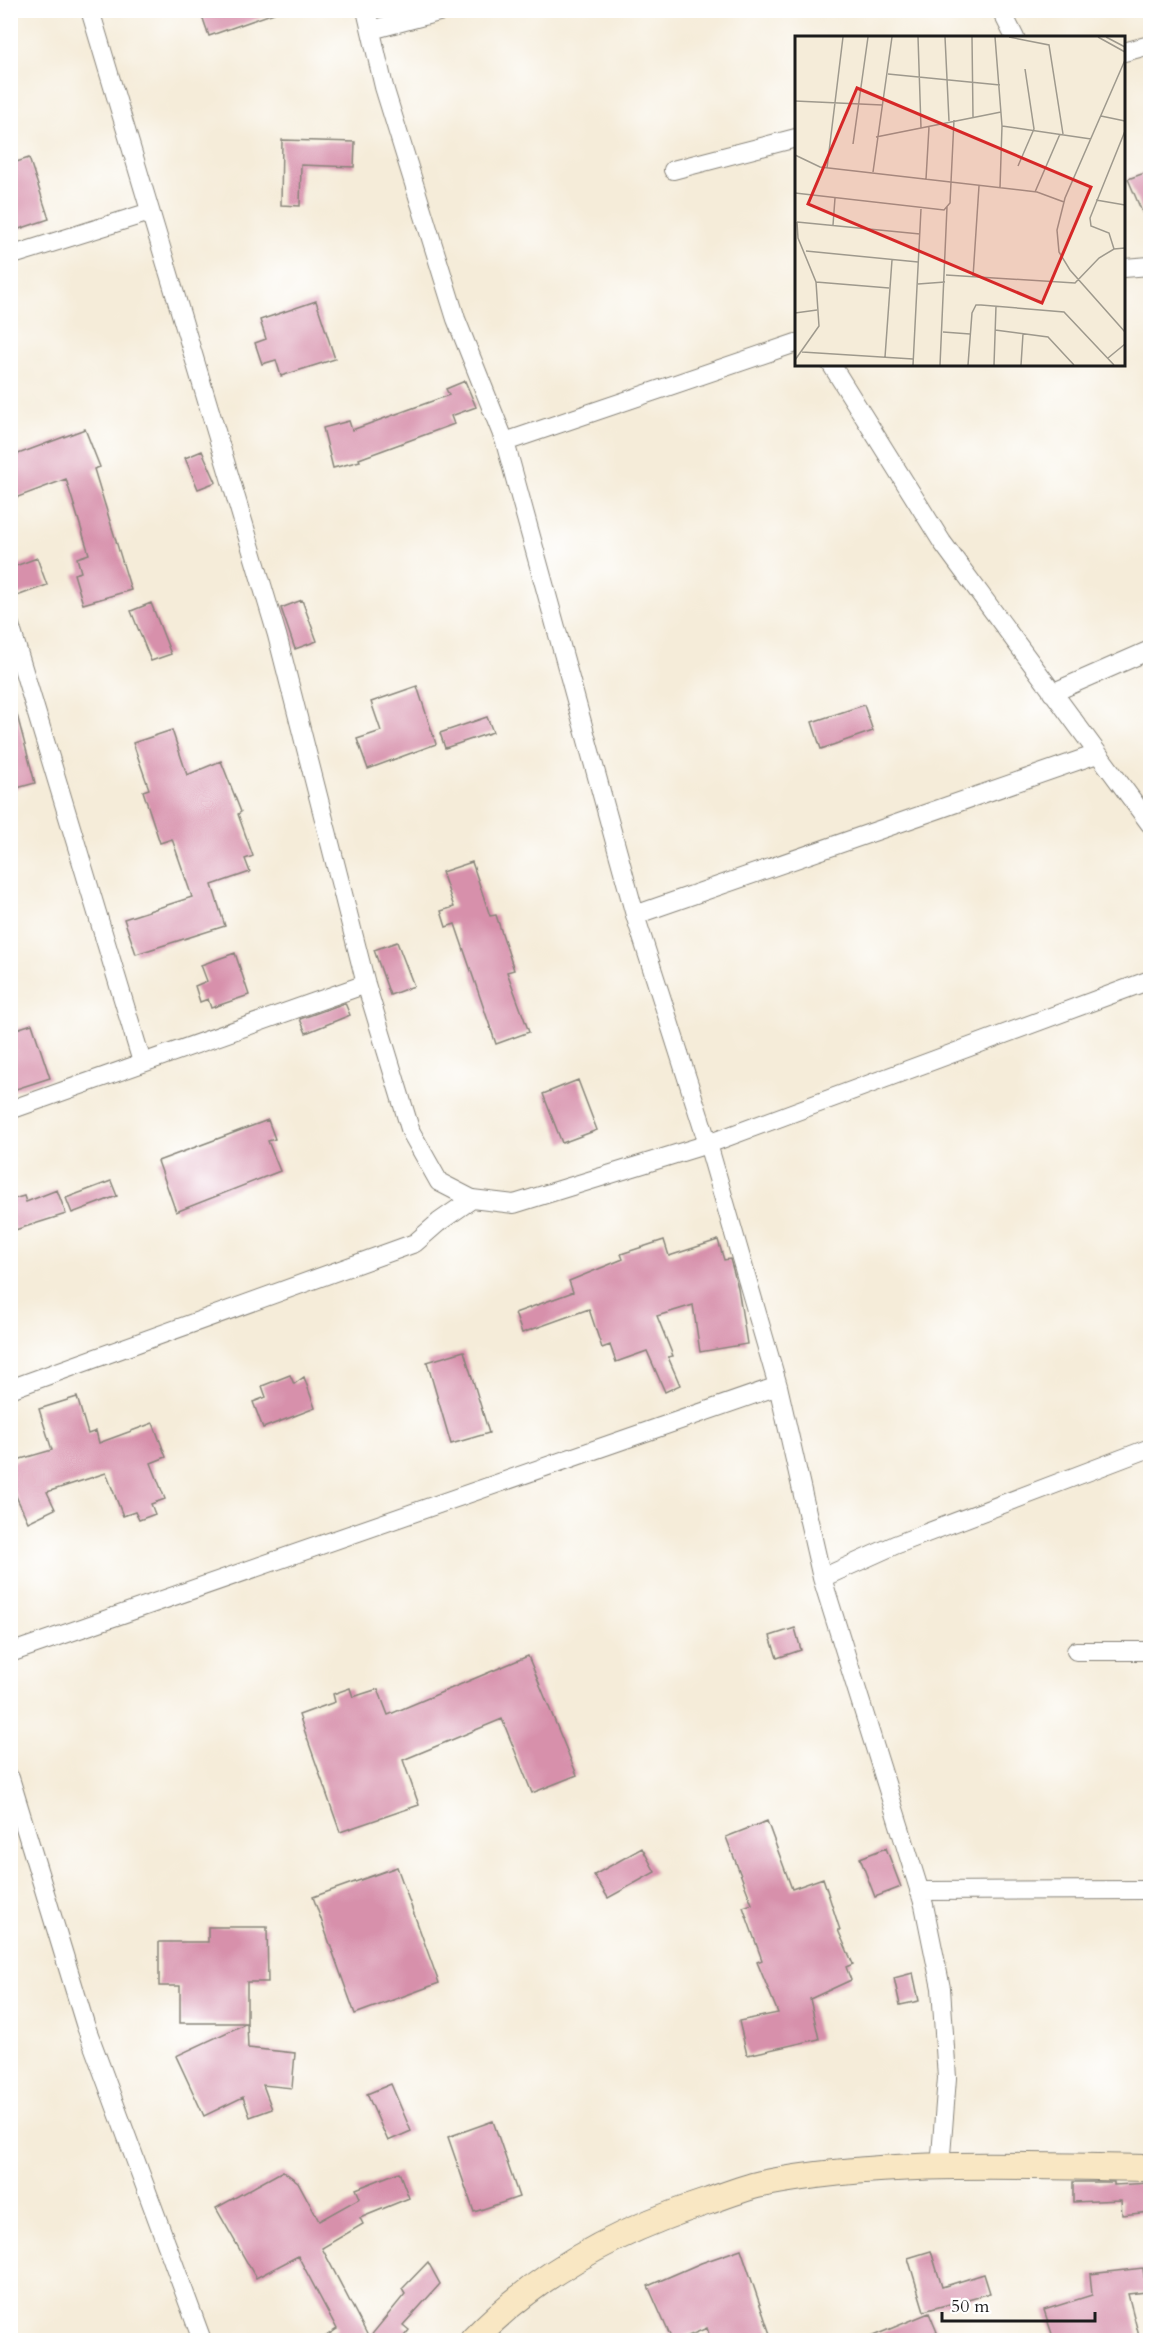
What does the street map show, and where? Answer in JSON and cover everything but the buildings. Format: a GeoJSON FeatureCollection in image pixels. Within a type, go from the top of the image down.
{"type":"FeatureCollection","features":[{"type":"Feature","properties":{"kind":"street"},"geometry":{"type":"LineString","coordinates":[[90,10],[277,635],[366,984],[411,1132],[439,1182],[472,1199],[514,1204],[708,1144],[1150,981]]}},
{"type":"Feature","properties":{"kind":"street"},"geometry":{"type":"LineString","coordinates":[[366,10],[384,87],[456,319],[505,442],[635,915],[708,1144],[778,1386],[822,1578],[919,1891],[941,1988],[946,2078],[940,2168]]}},
{"type":"Feature","properties":{"kind":"street"},"geometry":{"type":"LineString","coordinates":[[371,30],[446,10]]}},
{"type":"Feature","properties":{"kind":"street"},"geometry":{"type":"LineString","coordinates":[[1002,10],[1014,36]]}},
{"type":"Feature","properties":{"kind":"street"},"geometry":{"type":"LineString","coordinates":[[1125,52],[1150,45]]}},
{"type":"Feature","properties":{"kind":"street"},"geometry":{"type":"LineString","coordinates":[[673,170],[795,138]]}},
{"type":"Feature","properties":{"kind":"street"},"geometry":{"type":"LineString","coordinates":[[10,256],[150,212]]}},
{"type":"Feature","properties":{"kind":"street"},"geometry":{"type":"LineString","coordinates":[[1125,268],[1150,266]]}},
{"type":"Feature","properties":{"kind":"street"},"geometry":{"type":"LineString","coordinates":[[505,442],[795,343]]}},
{"type":"Feature","properties":{"kind":"street"},"geometry":{"type":"LineString","coordinates":[[832,366],[942,542],[1150,824]]}},
{"type":"Feature","properties":{"kind":"street"},"geometry":{"type":"LineString","coordinates":[[10,625],[142,1062]]}},
{"type":"Feature","properties":{"kind":"street"},"geometry":{"type":"LineString","coordinates":[[1052,693],[1150,650]]}},
{"type":"Feature","properties":{"kind":"street"},"geometry":{"type":"LineString","coordinates":[[635,915],[1097,754]]}},
{"type":"Feature","properties":{"kind":"street"},"geometry":{"type":"LineString","coordinates":[[10,1110],[366,984]]}},
{"type":"Feature","properties":{"kind":"street"},"geometry":{"type":"LineString","coordinates":[[10,1389],[415,1243],[439,1222],[472,1199]]}},
{"type":"Feature","properties":{"kind":"street"},"geometry":{"type":"LineString","coordinates":[[10,1653],[778,1386]]}},
{"type":"Feature","properties":{"kind":"street"},"geometry":{"type":"LineString","coordinates":[[822,1578],[895,1545],[1150,1448]]}},
{"type":"Feature","properties":{"kind":"street"},"geometry":{"type":"LineString","coordinates":[[1076,1651],[1150,1651]]}},
{"type":"Feature","properties":{"kind":"street"},"geometry":{"type":"LineString","coordinates":[[10,1778],[85,2024],[202,2340]]}},
{"type":"Feature","properties":{"kind":"street"},"geometry":{"type":"LineString","coordinates":[[919,1891],[1150,1890]]}},
{"type":"Feature","properties":{"kind":"street"},"geometry":{"type":"LineString","coordinates":[[473,2340],[499,2313],[581,2254],[673,2212],[759,2184],[851,2172],[979,2166],[1150,2168]]}}]}
